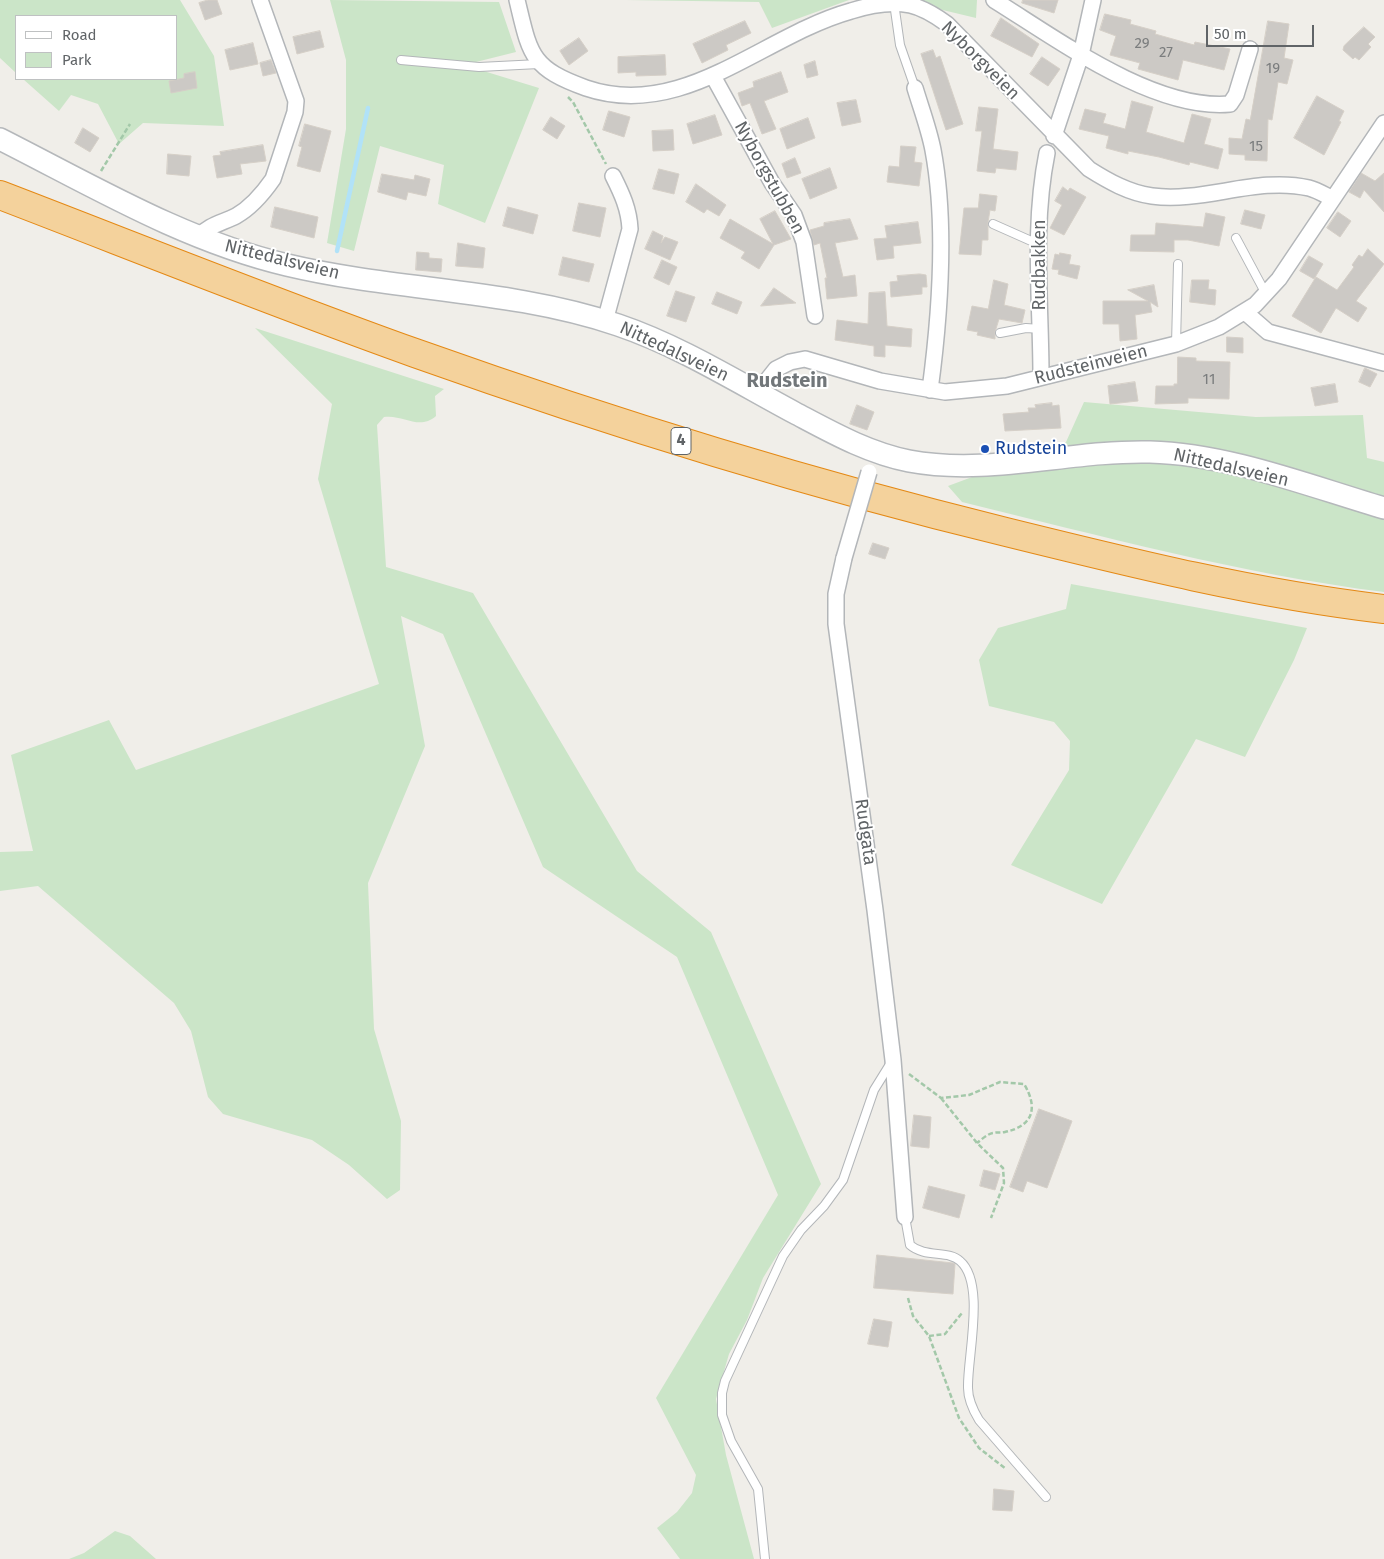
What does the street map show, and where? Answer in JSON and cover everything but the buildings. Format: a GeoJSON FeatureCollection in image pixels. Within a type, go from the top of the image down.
{"type":"FeatureCollection","features":[{"type":"Feature","properties":{"kind":"highway","name":"4"},"geometry":{"type":"LineString","coordinates":[[0,195],[414,353],[619,423],[750,463],[886,502],[1097,555],[1236,586],[1384,609]]}},
{"type":"Feature","properties":{"kind":"highway","name":"4"},"geometry":{"type":"LineString","coordinates":[[0,208],[409,364],[615,435],[890,516],[1110,571],[1284,608],[1384,622]]}},
{"type":"Feature","properties":{"kind":"main road","name":"Nittedalsveien"},"geometry":{"type":"LineString","coordinates":[[0,139],[147,214],[236,251],[292,266],[522,302],[605,321],[655,340],[842,438],[876,452],[912,461],[958,466],[1129,452],[1184,455],[1244,468],[1384,508]]}},
{"type":"Feature","properties":{"kind":"street"},"geometry":{"type":"LineString","coordinates":[[198,236],[205,229],[243,211],[268,186],[273,179],[295,112],[296,101],[260,0]]}},
{"type":"Feature","properties":{"kind":"street","name":"Nyborgveien"},"geometry":{"type":"LineString","coordinates":[[517,0],[530,48],[539,64],[558,78],[595,91],[628,96],[662,93],[713,76],[828,18],[869,6],[894,3],[912,5],[931,13],[947,24],[1054,136],[1089,169],[1112,183],[1152,196],[1194,196],[1256,186],[1286,185],[1310,188],[1333,199]]}},
{"type":"Feature","properties":{"kind":"street"},"geometry":{"type":"LineString","coordinates":[[994,0],[1081,55],[1143,86],[1163,94],[1214,106],[1230,104],[1236,95],[1250,50]]}},
{"type":"Feature","properties":{"kind":"street"},"geometry":{"type":"LineString","coordinates":[[1054,136],[1081,55],[1093,0]]}},
{"type":"Feature","properties":{"kind":"street","name":"Nyborgstubben"},"geometry":{"type":"LineString","coordinates":[[713,76],[772,183],[794,215],[804,242],[815,316]]}},
{"type":"Feature","properties":{"kind":"street"},"geometry":{"type":"LineString","coordinates":[[915,88],[933,149],[940,205],[938,301],[930,390]]}},
{"type":"Feature","properties":{"kind":"street","name":"Rudsteinveien"},"geometry":{"type":"LineString","coordinates":[[757,393],[776,369],[790,362],[805,359],[880,381],[930,390],[945,392],[1007,386],[1176,344],[1220,327],[1246,312],[1266,294],[1293,259],[1384,123]]}},
{"type":"Feature","properties":{"kind":"street","name":"Rudbakken"},"geometry":{"type":"LineString","coordinates":[[1041,377],[1038,244],[1042,180],[1047,153]]}},
{"type":"Feature","properties":{"kind":"street"},"geometry":{"type":"LineString","coordinates":[[605,321],[630,229],[630,217],[613,176]]}},
{"type":"Feature","properties":{"kind":"street"},"geometry":{"type":"LineString","coordinates":[[1246,312],[1268,332],[1384,364]]}},
{"type":"Feature","properties":{"kind":"street","name":"Rudgata"},"geometry":{"type":"LineString","coordinates":[[876,452],[844,558],[836,594],[836,624],[876,910],[893,1060],[905,1217]]}},
{"type":"Feature","properties":{"kind":"lane"},"geometry":{"type":"LineString","coordinates":[[894,3],[900,45],[915,88]]}},
{"type":"Feature","properties":{"kind":"lane"},"geometry":{"type":"LineString","coordinates":[[401,60],[479,67],[539,64]]}},
{"type":"Feature","properties":{"kind":"lane"},"geometry":{"type":"LineString","coordinates":[[993,224],[1038,244]]}},
{"type":"Feature","properties":{"kind":"lane"},"geometry":{"type":"LineString","coordinates":[[1236,238],[1266,294]]}},
{"type":"Feature","properties":{"kind":"lane"},"geometry":{"type":"LineString","coordinates":[[1176,344],[1178,264]]}},
{"type":"Feature","properties":{"kind":"lane"},"geometry":{"type":"LineString","coordinates":[[1000,333],[1026,328],[1041,329]]}},
{"type":"Feature","properties":{"kind":"lane"},"geometry":{"type":"LineString","coordinates":[[765,1559],[758,1489],[731,1441],[722,1415],[724,1381],[783,1256],[801,1230],[824,1206],[843,1180],[874,1090],[893,1060]]}},
{"type":"Feature","properties":{"kind":"lane"},"geometry":{"type":"LineString","coordinates":[[905,1217],[910,1245],[915,1249],[962,1261],[970,1280],[973,1300],[973,1343],[968,1387],[972,1408],[979,1420],[1046,1497]]}},
{"type":"Feature","properties":{"kind":"path"},"geometry":{"type":"LineString","coordinates":[[563,92],[573,102],[613,176]]}},
{"type":"Feature","properties":{"kind":"path"},"geometry":{"type":"LineString","coordinates":[[97,176],[130,124]]}},
{"type":"Feature","properties":{"kind":"path"},"geometry":{"type":"LineString","coordinates":[[893,1060],[942,1098],[977,1143],[1003,1168],[1004,1183],[991,1218]]}},
{"type":"Feature","properties":{"kind":"path"},"geometry":{"type":"LineString","coordinates":[[942,1098],[970,1095],[1000,1082],[1024,1084],[1033,1099],[1032,1113],[1020,1127],[1004,1132],[992,1133],[977,1143]]}},
{"type":"Feature","properties":{"kind":"path"},"geometry":{"type":"LineString","coordinates":[[929,1336],[945,1334],[973,1300]]}},
{"type":"Feature","properties":{"kind":"green space"},"geometry":{"type":"Polygon","coordinates":[[[0,0],[180,0],[214,56],[224,126],[143,123],[119,144],[98,104],[71,95],[59,111],[24,80],[178,80],[178,15],[15,15],[15,72],[0,58],[0,0]]]}},
{"type":"Feature","properties":{"kind":"green space"},"geometry":{"type":"Polygon","coordinates":[[[330,0],[499,2],[516,52],[464,65],[539,88],[485,223],[438,204],[444,165],[380,146],[354,251],[327,243],[346,129],[346,60],[330,0]]]}},
{"type":"Feature","properties":{"kind":"green space"},"geometry":{"type":"Polygon","coordinates":[[[626,0],[849,0],[772,28],[759,2],[626,0]]]}},
{"type":"Feature","properties":{"kind":"green space"},"geometry":{"type":"Polygon","coordinates":[[[901,0],[977,0],[976,18],[901,0]]]}},
{"type":"Feature","properties":{"kind":"green space"},"geometry":{"type":"Polygon","coordinates":[[[255,328],[444,389],[435,396],[436,416],[430,420],[417,422],[384,417],[377,425],[386,567],[473,593],[637,871],[711,932],[821,1184],[763,1278],[747,1320],[729,1354],[716,1399],[726,1455],[754,1559],[680,1559],[657,1528],[677,1512],[692,1493],[696,1475],[656,1398],[778,1195],[677,957],[543,867],[443,634],[401,616],[425,746],[368,883],[374,1029],[401,1121],[400,1190],[387,1199],[349,1165],[312,1140],[223,1114],[208,1097],[191,1031],[174,1003],[38,886],[0,891],[0,852],[33,851],[11,755],[109,720],[136,770],[379,684],[318,479],[332,404],[255,328]]]}},
{"type":"Feature","properties":{"kind":"green space"},"geometry":{"type":"Polygon","coordinates":[[[1084,402],[1256,417],[1363,415],[1367,458],[1384,462],[1384,592],[1225,565],[1119,541],[962,502],[948,486],[1066,442],[1084,402]]]}},
{"type":"Feature","properties":{"kind":"green space"},"geometry":{"type":"Polygon","coordinates":[[[1071,584],[1307,628],[1294,660],[1245,757],[1196,739],[1102,904],[1011,865],[1069,770],[1070,741],[1054,722],[989,706],[979,660],[998,628],[1066,609],[1071,584]]]}},
{"type":"Feature","properties":{"kind":"green space"},"geometry":{"type":"Polygon","coordinates":[[[115,1531],[130,1536],[156,1559],[69,1559],[84,1553],[115,1531]]]}},
{"type":"Feature","properties":{"kind":"waterway"},"geometry":{"type":"LineString","coordinates":[[337,251],[368,108]]}},
{"type":"Feature","properties":{"kind":"place","name":"Rudstein"},"geometry":{"type":"Point","coordinates":[985,449]}},
{"type":"Feature","properties":{"kind":"district","name":"Rudstein"},"geometry":{"type":"Point","coordinates":[787,381]}}]}
